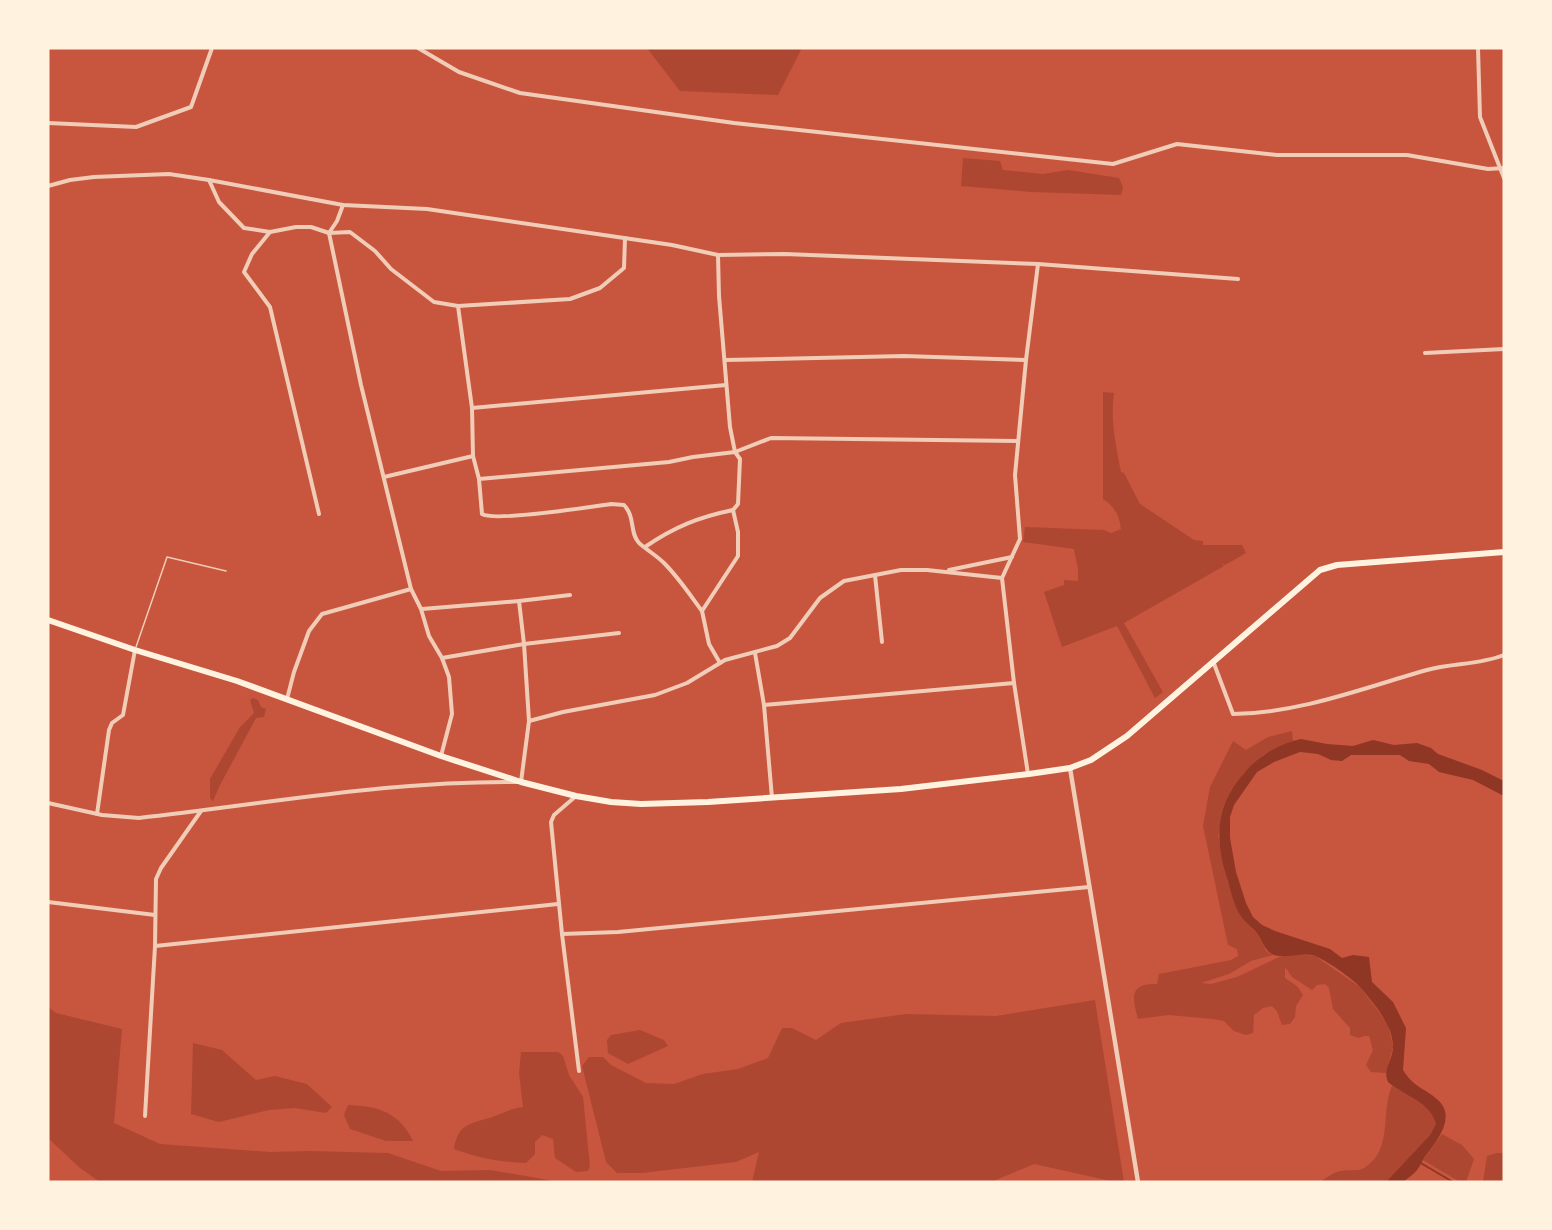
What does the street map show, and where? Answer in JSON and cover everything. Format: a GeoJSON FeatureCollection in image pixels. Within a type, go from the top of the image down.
{"type":"FeatureCollection","features":[{"type":"Feature","properties":{"kind":"main road"},"geometry":{"type":"LineString","coordinates":[[48,620],[135,650],[237,681],[441,756],[521,782],[576,796],[610,802],[641,804],[772,798],[901,789],[1070,768],[1091,760],[1127,736],[1314,574],[1325,567],[1504,552]]}},
{"type":"Feature","properties":{"kind":"street"},"geometry":{"type":"LineString","coordinates":[[48,123],[136,127],[191,107],[212,48]]}},
{"type":"Feature","properties":{"kind":"street"},"geometry":{"type":"LineString","coordinates":[[418,48],[459,72],[520,93],[734,123],[1113,164],[1177,144],[1277,154],[1407,155],[1488,168],[1503,168]]}},
{"type":"Feature","properties":{"kind":"street"},"geometry":{"type":"LineString","coordinates":[[1478,48],[1480,117],[1503,168],[1504,178]]}},
{"type":"Feature","properties":{"kind":"street"},"geometry":{"type":"LineString","coordinates":[[48,186],[94,177],[169,174],[343,205],[427,209],[672,245],[718,255],[785,254],[1038,264],[1238,279]]}},
{"type":"Feature","properties":{"kind":"street"},"geometry":{"type":"LineString","coordinates":[[209,180],[219,202],[244,228],[270,232],[296,227],[311,227],[329,233],[350,232],[375,251],[391,269],[434,302],[458,306],[570,299],[600,288],[624,268],[625,238]]}},
{"type":"Feature","properties":{"kind":"street"},"geometry":{"type":"LineString","coordinates":[[343,205],[329,233],[361,385],[411,589],[421,609],[429,636],[442,658],[449,677],[452,714],[441,756]]}},
{"type":"Feature","properties":{"kind":"street"},"geometry":{"type":"LineString","coordinates":[[270,232],[252,254],[244,272],[270,307],[319,514]]}},
{"type":"Feature","properties":{"kind":"street"},"geometry":{"type":"LineString","coordinates":[[645,547],[666,532],[702,517],[733,510],[738,504],[740,459],[735,452],[730,427],[719,296],[718,255]]}},
{"type":"Feature","properties":{"kind":"street"},"geometry":{"type":"LineString","coordinates":[[1029,774],[1014,683],[1002,578],[1020,539],[1015,475],[1038,264]]}},
{"type":"Feature","properties":{"kind":"street"},"geometry":{"type":"LineString","coordinates":[[458,306],[472,408],[473,456],[479,479],[483,514],[487,517],[611,504],[624,505],[630,512],[634,535],[639,542],[675,574],[702,611],[709,644],[720,663]]}},
{"type":"Feature","properties":{"kind":"street"},"geometry":{"type":"LineString","coordinates":[[1425,353],[1504,350]]}},
{"type":"Feature","properties":{"kind":"street"},"geometry":{"type":"LineString","coordinates":[[725,360],[904,356],[1026,360]]}},
{"type":"Feature","properties":{"kind":"street"},"geometry":{"type":"LineString","coordinates":[[472,408],[726,385]]}},
{"type":"Feature","properties":{"kind":"street"},"geometry":{"type":"LineString","coordinates":[[479,479],[627,467],[735,452],[771,438],[1018,441]]}},
{"type":"Feature","properties":{"kind":"street"},"geometry":{"type":"LineString","coordinates":[[384,477],[473,456]]}},
{"type":"Feature","properties":{"kind":"street"},"geometry":{"type":"LineString","coordinates":[[702,611],[738,556],[738,532],[733,510]]}},
{"type":"Feature","properties":{"kind":"street"},"geometry":{"type":"LineString","coordinates":[[944,571],[1013,557]]}},
{"type":"Feature","properties":{"kind":"street"},"geometry":{"type":"LineString","coordinates":[[529,721],[563,712],[655,696],[672,690],[734,657],[777,646],[790,638],[820,598],[844,581],[901,570],[944,571],[1002,578]]}},
{"type":"Feature","properties":{"kind":"street"},"geometry":{"type":"LineString","coordinates":[[875,575],[882,642]]}},
{"type":"Feature","properties":{"kind":"street"},"geometry":{"type":"LineString","coordinates":[[287,699],[309,631],[322,614],[411,589]]}},
{"type":"Feature","properties":{"kind":"street"},"geometry":{"type":"LineString","coordinates":[[421,609],[570,595]]}},
{"type":"Feature","properties":{"kind":"street"},"geometry":{"type":"LineString","coordinates":[[48,803],[97,814],[139,818],[380,787],[475,781],[521,782],[529,721],[525,644],[519,601]]}},
{"type":"Feature","properties":{"kind":"street"},"geometry":{"type":"LineString","coordinates":[[442,658],[525,644],[620,633]]}},
{"type":"Feature","properties":{"kind":"street"},"geometry":{"type":"LineString","coordinates":[[97,814],[109,730],[111,723],[123,715],[135,650]]}},
{"type":"Feature","properties":{"kind":"street"},"geometry":{"type":"LineString","coordinates":[[755,653],[765,705],[772,798]]}},
{"type":"Feature","properties":{"kind":"street"},"geometry":{"type":"LineString","coordinates":[[1214,661],[1233,714],[1242,714],[1280,710],[1319,702],[1430,669],[1475,664],[1504,655]]}},
{"type":"Feature","properties":{"kind":"street"},"geometry":{"type":"LineString","coordinates":[[765,705],[1014,683]]}},
{"type":"Feature","properties":{"kind":"street"},"geometry":{"type":"LineString","coordinates":[[1070,768],[1138,1182]]}},
{"type":"Feature","properties":{"kind":"street"},"geometry":{"type":"LineString","coordinates":[[576,796],[554,815],[551,822],[558,903],[579,1071]]}},
{"type":"Feature","properties":{"kind":"street"},"geometry":{"type":"LineString","coordinates":[[145,1116],[155,946],[156,879],[161,868],[201,811]]}},
{"type":"Feature","properties":{"kind":"street"},"geometry":{"type":"LineString","coordinates":[[562,934],[618,932],[1089,887]]}},
{"type":"Feature","properties":{"kind":"street"},"geometry":{"type":"LineString","coordinates":[[48,902],[155,915]]}},
{"type":"Feature","properties":{"kind":"street"},"geometry":{"type":"LineString","coordinates":[[155,946],[558,903]]}},
{"type":"Feature","properties":{"kind":"lane"},"geometry":{"type":"LineString","coordinates":[[135,650],[167,557],[226,571]]}},
{"type":"Feature","properties":{"kind":"shaded area"},"geometry":{"type":"Polygon","coordinates":[[[647,48],[802,48],[778,95],[680,91],[647,48]]]}},
{"type":"Feature","properties":{"kind":"shaded area"},"geometry":{"type":"Polygon","coordinates":[[[963,158],[1000,161],[1003,170],[1043,174],[1068,170],[1119,178],[1123,187],[1121,195],[1032,192],[961,186],[963,158]]]}},
{"type":"Feature","properties":{"kind":"shaded area"},"geometry":{"type":"Polygon","coordinates":[[[1103,392],[1114,393],[1113,423],[1121,472],[1124,473],[1140,504],[1194,540],[1203,541],[1203,545],[1242,545],[1246,553],[1225,565],[1221,563],[1224,566],[1124,623],[1163,692],[1155,698],[1117,626],[1062,647],[1044,592],[1064,585],[1064,580],[1078,581],[1074,549],[1023,542],[1025,527],[1104,530],[1111,533],[1121,529],[1116,512],[1103,499],[1103,392]]]}},
{"type":"Feature","properties":{"kind":"shaded area"},"geometry":{"type":"Polygon","coordinates":[[[253,698],[266,709],[264,717],[256,718],[213,801],[210,798],[210,779],[240,727],[254,713],[250,700],[253,698]]]}},
{"type":"Feature","properties":{"kind":"shaded area"},"geometry":{"type":"Polygon","coordinates":[[[1292,731],[1293,741],[1263,755],[1243,774],[1218,835],[1226,875],[1240,915],[1259,936],[1266,951],[1273,955],[1251,961],[1229,974],[1201,983],[1211,984],[1237,977],[1279,957],[1297,954],[1315,956],[1360,987],[1388,1024],[1393,1047],[1386,1073],[1371,1072],[1366,1065],[1373,1050],[1369,1036],[1359,1038],[1350,1035],[1350,1028],[1333,1009],[1329,988],[1325,984],[1317,985],[1312,990],[1292,977],[1285,967],[1285,978],[1298,987],[1303,995],[1296,1006],[1295,1017],[1290,1024],[1282,1025],[1277,1011],[1272,1006],[1263,1008],[1254,1015],[1253,1033],[1246,1035],[1234,1031],[1224,1021],[1213,1019],[1169,1015],[1138,1019],[1134,1005],[1137,989],[1148,984],[1157,984],[1159,974],[1231,960],[1238,956],[1237,949],[1228,945],[1203,826],[1210,787],[1233,741],[1246,750],[1268,737],[1292,731]]]}},
{"type":"Feature","properties":{"kind":"shaded area"},"geometry":{"type":"Polygon","coordinates":[[[1301,739],[1353,746],[1373,740],[1394,745],[1417,743],[1504,781],[1504,796],[1473,780],[1439,772],[1429,764],[1409,761],[1400,755],[1351,755],[1342,761],[1331,760],[1318,754],[1300,752],[1274,762],[1257,772],[1234,805],[1230,817],[1230,838],[1236,872],[1253,917],[1262,925],[1275,931],[1330,949],[1342,958],[1353,955],[1369,957],[1372,982],[1393,1002],[1406,1028],[1403,1070],[1415,1084],[1438,1100],[1443,1107],[1445,1121],[1436,1142],[1414,1173],[1403,1182],[1386,1182],[1430,1135],[1436,1124],[1433,1116],[1422,1104],[1388,1082],[1386,1073],[1393,1047],[1387,1023],[1361,988],[1331,964],[1312,955],[1277,956],[1268,951],[1257,933],[1238,911],[1223,866],[1219,837],[1220,823],[1228,797],[1246,771],[1264,755],[1286,743],[1301,739]]]}},
{"type":"Feature","properties":{"kind":"shaded area"},"geometry":{"type":"Polygon","coordinates":[[[1095,1000],[1124,1182],[1034,1164],[991,1182],[752,1182],[759,1152],[736,1162],[642,1173],[617,1173],[606,1162],[582,1066],[589,1057],[603,1057],[611,1065],[646,1083],[674,1084],[703,1074],[738,1069],[768,1058],[782,1028],[792,1028],[816,1040],[841,1023],[906,1014],[996,1016],[1095,1000]]]}},
{"type":"Feature","properties":{"kind":"shaded area"},"geometry":{"type":"Polygon","coordinates":[[[48,1007],[56,1013],[122,1029],[114,1123],[160,1144],[271,1152],[388,1153],[441,1171],[490,1170],[560,1182],[100,1182],[80,1168],[48,1138],[48,1007]]]}},
{"type":"Feature","properties":{"kind":"shaded area"},"geometry":{"type":"Polygon","coordinates":[[[640,1030],[664,1040],[668,1046],[628,1064],[608,1053],[607,1040],[611,1035],[640,1030]]]}},
{"type":"Feature","properties":{"kind":"shaded area"},"geometry":{"type":"Polygon","coordinates":[[[193,1043],[222,1050],[256,1080],[275,1076],[307,1084],[332,1107],[326,1113],[295,1108],[269,1110],[219,1122],[191,1114],[193,1043]]]}},
{"type":"Feature","properties":{"kind":"shaded area"},"geometry":{"type":"Polygon","coordinates":[[[521,1052],[558,1052],[563,1056],[569,1075],[583,1097],[590,1166],[588,1171],[576,1172],[555,1158],[553,1139],[542,1135],[535,1142],[535,1154],[526,1163],[489,1159],[454,1149],[463,1128],[523,1107],[519,1073],[521,1052]]]}},
{"type":"Feature","properties":{"kind":"shaded area"},"geometry":{"type":"Polygon","coordinates":[[[1392,1086],[1418,1101],[1429,1111],[1436,1124],[1430,1135],[1386,1182],[1320,1182],[1344,1170],[1364,1168],[1373,1160],[1383,1141],[1392,1086]]]}},
{"type":"Feature","properties":{"kind":"shaded area"},"geometry":{"type":"Polygon","coordinates":[[[348,1105],[369,1107],[386,1112],[401,1123],[413,1141],[386,1141],[350,1129],[344,1115],[348,1105]]]}},
{"type":"Feature","properties":{"kind":"shaded area"},"geometry":{"type":"Polygon","coordinates":[[[1442,1134],[1462,1145],[1474,1159],[1466,1182],[1460,1182],[1423,1160],[1442,1134]]]}},
{"type":"Feature","properties":{"kind":"shaded area"},"geometry":{"type":"Polygon","coordinates":[[[1504,1153],[1504,1182],[1483,1182],[1487,1156],[1504,1153]]]}},
{"type":"Feature","properties":{"kind":"waterway"},"geometry":{"type":"LineString","coordinates":[[1419,1162],[1453,1182]]}}]}
